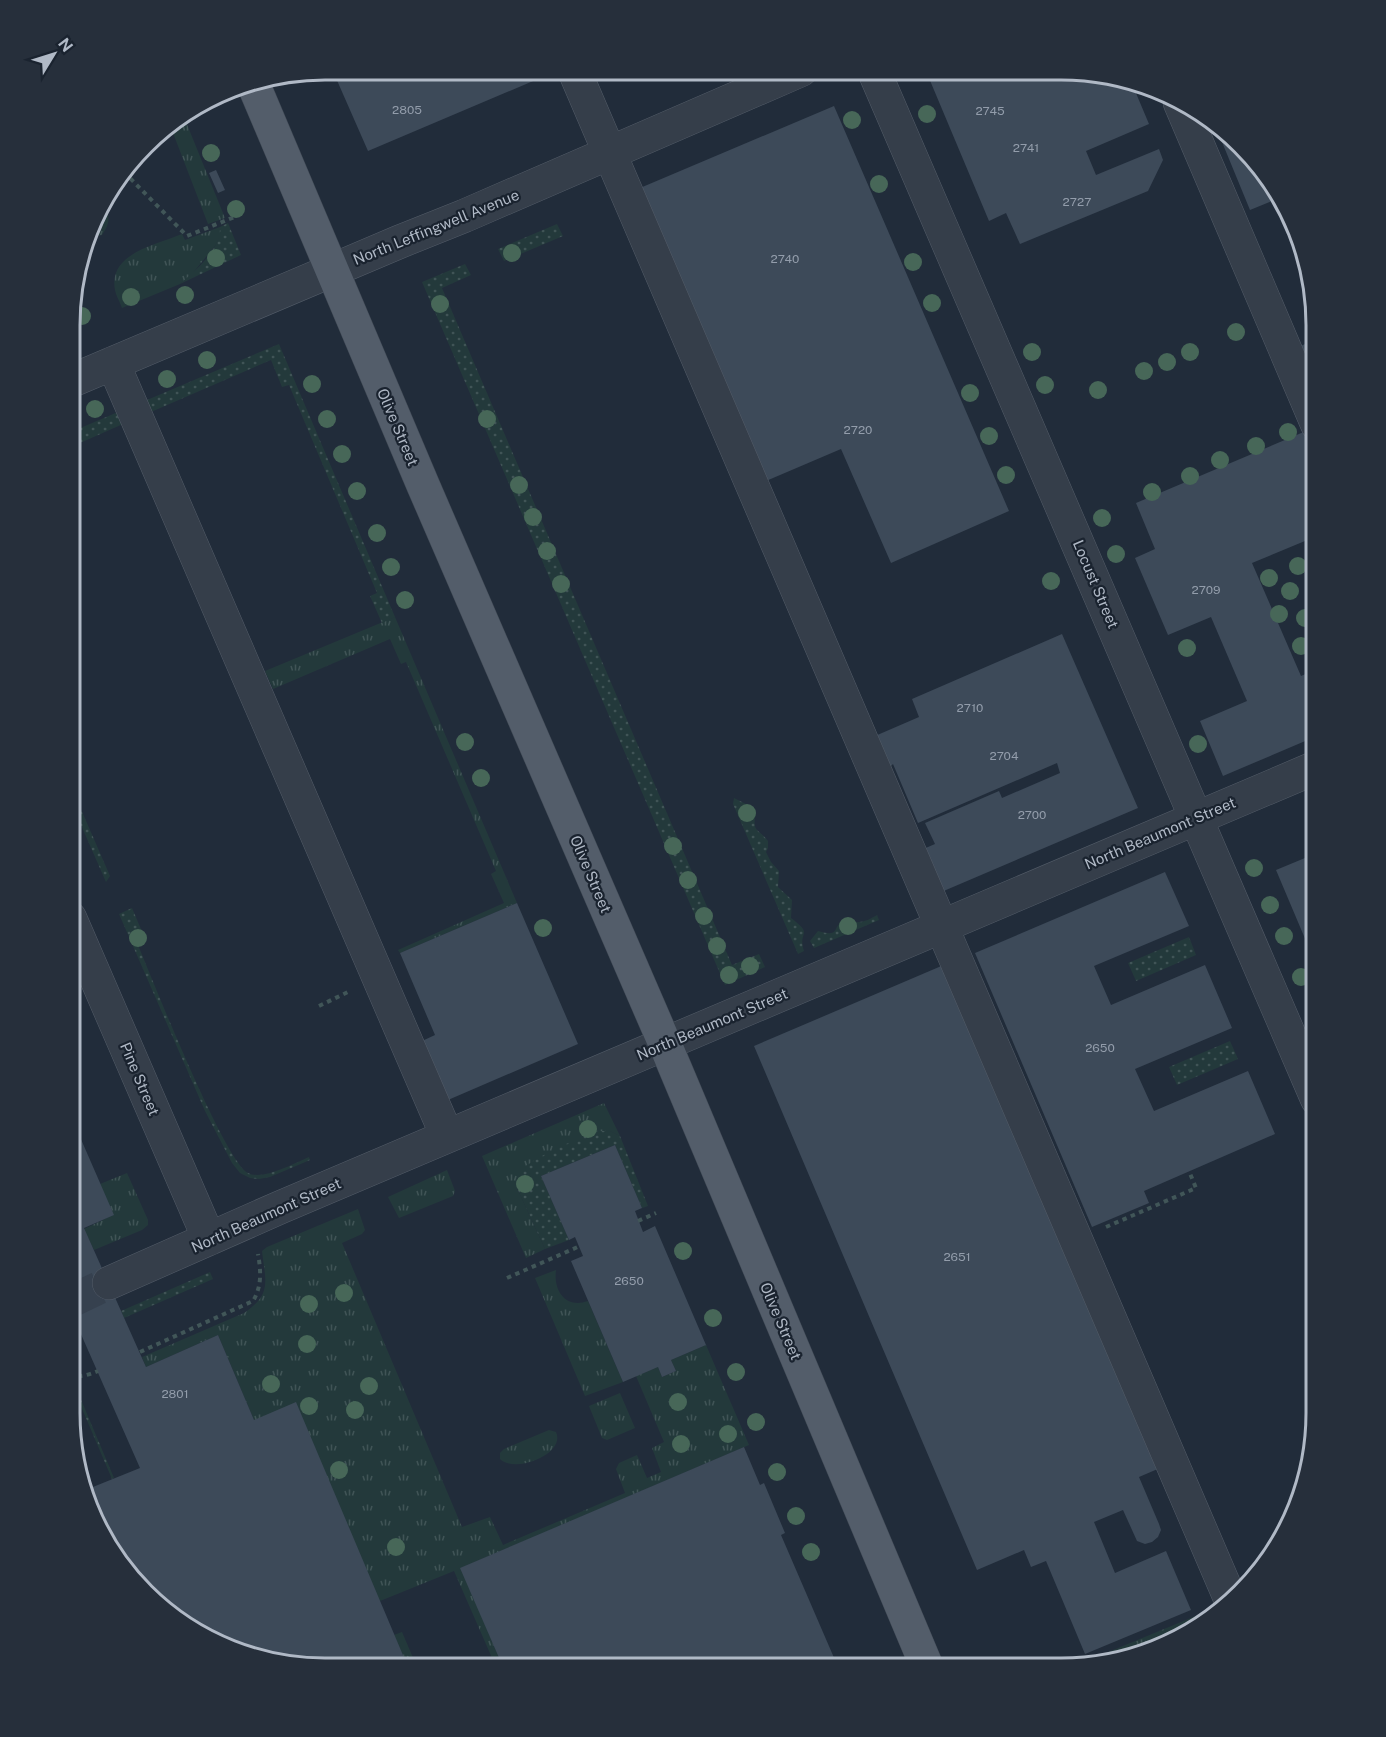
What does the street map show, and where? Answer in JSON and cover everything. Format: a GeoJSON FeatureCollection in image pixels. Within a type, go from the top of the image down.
{"type":"FeatureCollection","features":[{"type":"Feature","properties":{"kind":"main road","name":"Olive Street"},"geometry":{"type":"LineString","coordinates":[[256,90],[331,271],[665,1044],[923,1658]]}},
{"type":"Feature","properties":{"kind":"street"},"geometry":{"type":"LineString","coordinates":[[578,80],[1228,1593]]}},
{"type":"Feature","properties":{"kind":"street","name":"North Leffingwell Avenue"},"geometry":{"type":"LineString","coordinates":[[80,377],[464,216],[778,80]]}},
{"type":"Feature","properties":{"kind":"street","name":"Locust Street"},"geometry":{"type":"LineString","coordinates":[[878,80],[1306,1073]]}},
{"type":"Feature","properties":{"kind":"street"},"geometry":{"type":"LineString","coordinates":[[1183,112],[1306,398]]}},
{"type":"Feature","properties":{"kind":"street"},"geometry":{"type":"LineString","coordinates":[[113,363],[447,1136]]}},
{"type":"Feature","properties":{"kind":"street","name":"North Beaumont Street"},"geometry":{"type":"LineString","coordinates":[[109,1283],[447,1136],[1306,772]]}},
{"type":"Feature","properties":{"kind":"street","name":"Pine Street"},"geometry":{"type":"LineString","coordinates":[[80,941],[209,1239]]}},
{"type":"Feature","properties":{"kind":"path"},"geometry":{"type":"LineString","coordinates":[[129,177],[187,236],[237,216]]}},
{"type":"Feature","properties":{"kind":"path"},"geometry":{"type":"LineString","coordinates":[[1076,1240],[1196,1188],[1189,1172]]}},
{"type":"Feature","properties":{"kind":"path"},"geometry":{"type":"LineString","coordinates":[[638,1221],[656,1213]]}},
{"type":"Feature","properties":{"kind":"path"},"geometry":{"type":"LineString","coordinates":[[507,1278],[580,1246]]}},
{"type":"Feature","properties":{"kind":"path"},"geometry":{"type":"LineString","coordinates":[[140,1353],[253,1301],[261,1279],[256,1248]]}},
{"type":"Feature","properties":{"kind":"path"},"geometry":{"type":"LineString","coordinates":[[80,1376],[98,1371]]}},
{"type":"Feature","properties":{"kind":"green space"},"geometry":{"type":"Polygon","coordinates":[[[186,123],[225,218],[208,224],[173,132],[186,123]]]}},
{"type":"Feature","properties":{"kind":"green space"},"geometry":{"type":"Polygon","coordinates":[[[107,212],[108,222],[102,235],[96,236],[107,212]]]}},
{"type":"Feature","properties":{"kind":"green space"},"geometry":{"type":"Polygon","coordinates":[[[228,223],[241,255],[180,284],[212,251],[220,227],[228,223]]]}},
{"type":"Feature","properties":{"kind":"green space"},"geometry":{"type":"Polygon","coordinates":[[[557,224],[563,236],[504,261],[498,249],[557,224]]]}},
{"type":"Feature","properties":{"kind":"green space"},"geometry":{"type":"Polygon","coordinates":[[[220,227],[220,236],[215,246],[192,274],[180,284],[122,308],[116,292],[115,277],[119,267],[126,259],[136,252],[182,234],[185,240],[220,227]]]}},
{"type":"Feature","properties":{"kind":"green space"},"geometry":{"type":"Polygon","coordinates":[[[465,264],[471,275],[442,288],[732,965],[759,954],[765,967],[725,985],[422,282],[465,264]]]}},
{"type":"Feature","properties":{"kind":"green space"},"geometry":{"type":"Polygon","coordinates":[[[279,344],[395,617],[382,623],[370,596],[377,593],[289,385],[282,387],[271,360],[151,412],[147,400],[279,344]]]}},
{"type":"Feature","properties":{"kind":"green space"},"geometry":{"type":"Polygon","coordinates":[[[118,412],[123,424],[80,443],[80,428],[118,412]]]}},
{"type":"Feature","properties":{"kind":"green space"},"geometry":{"type":"Polygon","coordinates":[[[395,617],[517,903],[400,953],[398,950],[504,903],[491,874],[496,871],[406,662],[401,664],[390,639],[273,689],[265,671],[395,617]]]}},
{"type":"Feature","properties":{"kind":"green space"},"geometry":{"type":"Polygon","coordinates":[[[734,798],[754,808],[755,827],[768,841],[766,852],[779,871],[778,887],[792,900],[791,918],[804,931],[802,944],[804,951],[798,954],[733,804],[734,798]]]}},
{"type":"Feature","properties":{"kind":"green space"},"geometry":{"type":"Polygon","coordinates":[[[80,807],[110,876],[106,882],[80,823],[80,807]]]}},
{"type":"Feature","properties":{"kind":"green space"},"geometry":{"type":"Polygon","coordinates":[[[132,908],[146,941],[138,945],[158,994],[207,1105],[237,1161],[248,1173],[261,1175],[309,1157],[310,1160],[270,1177],[259,1179],[240,1173],[232,1163],[205,1111],[119,914],[132,908]]]}},
{"type":"Feature","properties":{"kind":"green space"},"geometry":{"type":"Polygon","coordinates":[[[877,915],[879,920],[814,948],[810,941],[818,931],[831,933],[845,921],[861,922],[877,915]]]}},
{"type":"Feature","properties":{"kind":"green space"},"geometry":{"type":"Polygon","coordinates":[[[1189,937],[1196,955],[1136,981],[1128,963],[1189,937]]]}},
{"type":"Feature","properties":{"kind":"green space"},"geometry":{"type":"Polygon","coordinates":[[[1230,1041],[1238,1059],[1177,1085],[1169,1067],[1230,1041]]]}},
{"type":"Feature","properties":{"kind":"green space"},"geometry":{"type":"Polygon","coordinates":[[[604,1103],[620,1136],[610,1131],[517,1188],[545,1249],[526,1258],[482,1156],[604,1103]]]}},
{"type":"Feature","properties":{"kind":"green space"},"geometry":{"type":"Polygon","coordinates":[[[598,1131],[610,1131],[620,1136],[648,1206],[642,1208],[615,1145],[541,1176],[569,1240],[545,1249],[517,1188],[519,1171],[567,1143],[598,1131]]]}},
{"type":"Feature","properties":{"kind":"green space"},"geometry":{"type":"Polygon","coordinates":[[[447,1170],[455,1191],[453,1196],[399,1218],[388,1197],[447,1170]]]}},
{"type":"Feature","properties":{"kind":"green space"},"geometry":{"type":"Polygon","coordinates":[[[127,1173],[148,1220],[148,1225],[142,1230],[94,1250],[84,1229],[113,1215],[100,1184],[127,1173]]]}},
{"type":"Feature","properties":{"kind":"green space"},"geometry":{"type":"Polygon","coordinates":[[[358,1209],[365,1230],[362,1234],[342,1243],[462,1527],[490,1517],[503,1545],[625,1493],[616,1469],[619,1463],[637,1455],[647,1478],[661,1472],[652,1448],[664,1442],[636,1376],[658,1367],[662,1377],[676,1371],[671,1360],[706,1345],[749,1445],[461,1568],[499,1658],[492,1658],[454,1571],[380,1601],[254,1420],[218,1335],[146,1367],[142,1357],[244,1313],[253,1306],[265,1285],[262,1251],[358,1209]]]}},
{"type":"Feature","properties":{"kind":"green space"},"geometry":{"type":"Polygon","coordinates":[[[556,1270],[559,1291],[567,1300],[580,1303],[588,1301],[623,1382],[585,1396],[535,1278],[556,1270]]]}},
{"type":"Feature","properties":{"kind":"green space"},"geometry":{"type":"Polygon","coordinates":[[[210,1272],[213,1279],[124,1318],[121,1311],[210,1272]]]}},
{"type":"Feature","properties":{"kind":"green space"},"geometry":{"type":"Polygon","coordinates":[[[620,1393],[635,1428],[607,1440],[602,1438],[589,1406],[620,1393]]]}},
{"type":"Feature","properties":{"kind":"green space"},"geometry":{"type":"Polygon","coordinates":[[[80,1397],[114,1478],[112,1479],[80,1404],[80,1397]]]}},
{"type":"Feature","properties":{"kind":"green space"},"geometry":{"type":"Polygon","coordinates":[[[549,1430],[556,1432],[557,1440],[554,1448],[547,1454],[527,1463],[507,1463],[500,1459],[500,1453],[504,1449],[549,1430]]]}},
{"type":"Feature","properties":{"kind":"green space"},"geometry":{"type":"Polygon","coordinates":[[[1198,1615],[1198,1615],[1155,1639],[1105,1654],[1198,1615]]]}},
{"type":"Feature","properties":{"kind":"green space"},"geometry":{"type":"Polygon","coordinates":[[[402,1632],[413,1658],[404,1658],[394,1635],[402,1632]]]}},
{"type":"Feature","properties":{"kind":"building"},"geometry":{"type":"Polygon","coordinates":[[[337,80],[535,80],[368,151],[337,80]]]}},
{"type":"Feature","properties":{"kind":"building"},"geometry":{"type":"Polygon","coordinates":[[[930,80],[1077,80],[1109,84],[1135,91],[1149,124],[1086,151],[1096,175],[1159,149],[1163,160],[1148,191],[1020,244],[1006,213],[989,221],[930,80]]]}},
{"type":"Feature","properties":{"kind":"building"},"geometry":{"type":"Polygon","coordinates":[[[834,106],[1009,511],[891,563],[841,449],[766,481],[640,188],[834,106]]]}},
{"type":"Feature","properties":{"kind":"building"},"geometry":{"type":"Polygon","coordinates":[[[1220,138],[1246,163],[1273,201],[1250,210],[1220,138]]]}},
{"type":"Feature","properties":{"kind":"building"},"geometry":{"type":"Polygon","coordinates":[[[216,170],[225,190],[218,193],[209,173],[216,170]]]}},
{"type":"Feature","properties":{"kind":"building"},"geometry":{"type":"Polygon","coordinates":[[[1306,344],[1306,366],[1298,347],[1306,344]]]}},
{"type":"Feature","properties":{"kind":"building"},"geometry":{"type":"Polygon","coordinates":[[[1306,431],[1306,541],[1252,563],[1301,676],[1306,674],[1306,741],[1223,776],[1200,721],[1247,701],[1211,617],[1168,635],[1135,558],[1155,549],[1136,503],[1306,431]]]}},
{"type":"Feature","properties":{"kind":"building"},"geometry":{"type":"Polygon","coordinates":[[[1062,634],[1138,808],[939,893],[921,850],[935,844],[925,823],[999,791],[1002,798],[1060,773],[1057,763],[918,823],[893,764],[888,769],[875,736],[919,717],[912,699],[1062,634]]]}},
{"type":"Feature","properties":{"kind":"building"},"geometry":{"type":"Polygon","coordinates":[[[1306,858],[1306,941],[1276,870],[1306,858]]]}},
{"type":"Feature","properties":{"kind":"building"},"geometry":{"type":"Polygon","coordinates":[[[1165,872],[1189,926],[1094,966],[1111,1005],[1205,965],[1232,1028],[1135,1069],[1154,1111],[1248,1071],[1275,1134],[1144,1191],[1149,1203],[1092,1227],[975,953],[1165,872]]]}},
{"type":"Feature","properties":{"kind":"building"},"geometry":{"type":"Polygon","coordinates":[[[517,903],[578,1044],[448,1100],[422,1041],[435,1035],[400,953],[517,903]]]}},
{"type":"Feature","properties":{"kind":"building"},"geometry":{"type":"Polygon","coordinates":[[[946,964],[1160,1468],[1139,1477],[1161,1530],[1152,1542],[1145,1544],[1137,1541],[1123,1510],[1094,1522],[1115,1573],[1166,1551],[1191,1610],[1085,1654],[1046,1561],[1031,1567],[1024,1550],[977,1570],[754,1046],[946,964]]]}},
{"type":"Feature","properties":{"kind":"building"},"geometry":{"type":"Polygon","coordinates":[[[80,1137],[114,1215],[84,1228],[146,1367],[218,1335],[254,1420],[296,1402],[404,1658],[325,1658],[277,1653],[231,1639],[202,1625],[176,1607],[151,1586],[130,1561],[112,1535],[92,1487],[140,1468],[80,1332],[80,1137]]]}},
{"type":"Feature","properties":{"kind":"building"},"geometry":{"type":"Polygon","coordinates":[[[615,1145],[642,1208],[635,1211],[643,1232],[655,1226],[706,1345],[671,1360],[676,1371],[662,1377],[658,1367],[623,1382],[571,1261],[583,1256],[575,1237],[569,1240],[541,1176],[615,1145]]]}},
{"type":"Feature","properties":{"kind":"building"},"geometry":{"type":"Polygon","coordinates":[[[744,1447],[760,1485],[764,1483],[785,1533],[781,1535],[834,1658],[499,1658],[460,1568],[744,1447]]]}},
{"type":"Feature","properties":{"kind":"tunnel"},"geometry":{"type":"LineString","coordinates":[[80,1297],[109,1283]]}}]}
